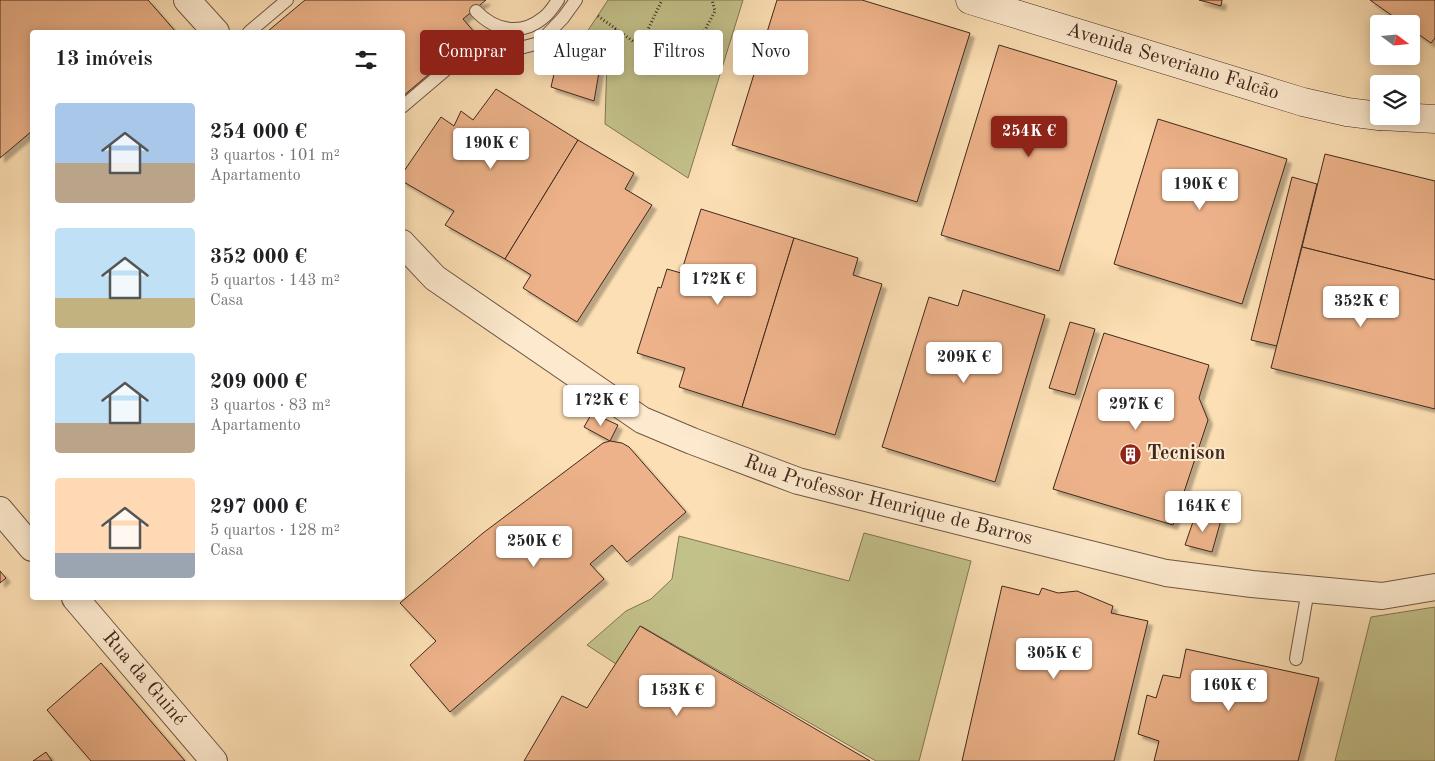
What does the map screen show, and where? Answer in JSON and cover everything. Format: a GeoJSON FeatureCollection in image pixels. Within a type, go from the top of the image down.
{"type":"FeatureCollection","features":[{"type":"Feature","properties":{"kind":"street"},"geometry":{"type":"LineString","coordinates":[[188,0],[214,30]]}},
{"type":"Feature","properties":{"kind":"street","name":"Avenida Severiano Falcão"},"geometry":{"type":"LineString","coordinates":[[970,0],[1303,102],[1347,112],[1370,115]]}},
{"type":"Feature","properties":{"kind":"street","name":"Avenida Severiano Falcão"},"geometry":{"type":"LineString","coordinates":[[1420,118],[1435,119]]}},
{"type":"Feature","properties":{"kind":"street","name":"Rua Professor Henrique de Barros"},"geometry":{"type":"LineString","coordinates":[[405,246],[435,278],[642,420],[798,481],[1166,573],[1308,590],[1382,596],[1435,587]]}},
{"type":"Feature","properties":{"kind":"street"},"geometry":{"type":"LineString","coordinates":[[0,510],[30,546]]}},
{"type":"Feature","properties":{"kind":"street","name":"Rua da Guiné"},"geometry":{"type":"LineString","coordinates":[[77,600],[214,761]]}},
{"type":"Feature","properties":{"kind":"lane"},"geometry":{"type":"LineString","coordinates":[[254,30],[288,0]]}},
{"type":"Feature","properties":{"kind":"lane"},"geometry":{"type":"LineString","coordinates":[[476,11],[485,20],[506,29],[531,27],[545,17],[558,0]]}},
{"type":"Feature","properties":{"kind":"lane"},"geometry":{"type":"LineString","coordinates":[[405,104],[481,40],[500,41],[524,47],[540,43],[563,18],[576,0]]}},
{"type":"Feature","properties":{"kind":"lane"},"geometry":{"type":"LineString","coordinates":[[1296,659],[1308,590]]}},
{"type":"Feature","properties":{"kind":"path"},"geometry":{"type":"LineString","coordinates":[[648,30],[662,0]]}},
{"type":"Feature","properties":{"kind":"path"},"geometry":{"type":"LineString","coordinates":[[705,30],[715,11],[712,0]]}},
{"type":"Feature","properties":{"kind":"path"},"geometry":{"type":"LineString","coordinates":[[598,16],[634,42]]}},
{"type":"Feature","properties":{"kind":"shaded area"},"geometry":{"type":"Polygon","coordinates":[[[608,0],[743,0],[723,65],[723,30],[634,30],[634,75],[720,75],[688,178],[605,124],[606,75],[624,75],[624,30],[588,30],[608,0]]]}},
{"type":"Feature","properties":{"kind":"shaded area"},"geometry":{"type":"Polygon","coordinates":[[[864,533],[971,561],[919,761],[876,761],[641,626],[616,664],[587,645],[626,611],[651,599],[672,579],[679,536],[849,581],[864,533]]]}},
{"type":"Feature","properties":{"kind":"shaded area"},"geometry":{"type":"Polygon","coordinates":[[[1435,607],[1435,761],[1335,761],[1371,617],[1435,607]]]}},
{"type":"Feature","properties":{"kind":"building"},"geometry":{"type":"Polygon","coordinates":[[[0,0],[148,0],[174,30],[30,30],[30,133],[0,158],[0,0]]]}},
{"type":"Feature","properties":{"kind":"building"},"geometry":{"type":"Polygon","coordinates":[[[305,0],[486,0],[463,19],[473,30],[420,30],[420,75],[428,75],[405,94],[405,30],[269,30],[305,0]]]}},
{"type":"Feature","properties":{"kind":"building"},"geometry":{"type":"Polygon","coordinates":[[[777,0],[862,0],[970,33],[917,202],[732,145],[754,75],[808,75],[808,30],[768,30],[777,0]]]}},
{"type":"Feature","properties":{"kind":"building"},"geometry":{"type":"Polygon","coordinates":[[[1199,0],[1222,0],[1221,6],[1199,0]]]}},
{"type":"Feature","properties":{"kind":"building"},"geometry":{"type":"Polygon","coordinates":[[[1370,0],[1435,0],[1435,38],[1431,43],[1420,35],[1420,15],[1391,15],[1370,0]]]}},
{"type":"Feature","properties":{"kind":"building"},"geometry":{"type":"Polygon","coordinates":[[[999,45],[1117,81],[1059,271],[941,235],[999,45]]]}},
{"type":"Feature","properties":{"kind":"building"},"geometry":{"type":"Polygon","coordinates":[[[554,75],[599,75],[594,101],[551,87],[554,75]]]}},
{"type":"Feature","properties":{"kind":"building"},"geometry":{"type":"Polygon","coordinates":[[[496,89],[578,140],[505,259],[445,225],[454,211],[405,183],[405,170],[441,117],[454,126],[461,111],[473,120],[496,89]]]}},
{"type":"Feature","properties":{"kind":"building"},"geometry":{"type":"Polygon","coordinates":[[[1158,119],[1287,159],[1242,304],[1114,264],[1158,119]]]}},
{"type":"Feature","properties":{"kind":"building"},"geometry":{"type":"Polygon","coordinates":[[[578,140],[634,173],[625,189],[652,205],[577,322],[523,288],[531,275],[505,259],[578,140]]]}},
{"type":"Feature","properties":{"kind":"building"},"geometry":{"type":"Polygon","coordinates":[[[1325,154],[1435,181],[1435,280],[1302,247],[1325,154]]]}},
{"type":"Feature","properties":{"kind":"building"},"geometry":{"type":"Polygon","coordinates":[[[1292,177],[1317,184],[1277,346],[1251,340],[1292,177]]]}},
{"type":"Feature","properties":{"kind":"building"},"geometry":{"type":"Polygon","coordinates":[[[701,209],[794,238],[742,407],[679,387],[685,368],[637,353],[658,287],[661,288],[667,269],[681,273],[701,209]]]}},
{"type":"Feature","properties":{"kind":"building"},"geometry":{"type":"Polygon","coordinates":[[[794,238],[858,258],[853,275],[882,284],[835,435],[742,407],[794,238]]]}},
{"type":"Feature","properties":{"kind":"building"},"geometry":{"type":"Polygon","coordinates":[[[1302,247],[1435,280],[1435,409],[1271,368],[1302,247]]]}},
{"type":"Feature","properties":{"kind":"building"},"geometry":{"type":"Polygon","coordinates":[[[963,290],[1045,315],[995,482],[882,447],[929,297],[958,306],[963,290]]]}},
{"type":"Feature","properties":{"kind":"building"},"geometry":{"type":"Polygon","coordinates":[[[1070,322],[1095,329],[1075,395],[1049,388],[1070,322]]]}},
{"type":"Feature","properties":{"kind":"building","name":"Tecnison"},"geometry":{"type":"Polygon","coordinates":[[[1104,333],[1209,365],[1199,398],[1208,420],[1173,525],[1053,489],[1104,333]]]}},
{"type":"Feature","properties":{"kind":"building"},"geometry":{"type":"Polygon","coordinates":[[[592,413],[618,425],[610,441],[584,427],[592,413]]]}},
{"type":"Feature","properties":{"kind":"building"},"geometry":{"type":"Polygon","coordinates":[[[610,441],[622,443],[629,447],[686,512],[627,562],[612,545],[590,564],[604,579],[450,712],[410,665],[436,641],[400,603],[483,533],[603,443],[610,441]]]}},
{"type":"Feature","properties":{"kind":"building"},"geometry":{"type":"Polygon","coordinates":[[[1196,513],[1221,520],[1212,552],[1185,545],[1196,513]]]}},
{"type":"Feature","properties":{"kind":"building"},"geometry":{"type":"Polygon","coordinates":[[[0,571],[6,578],[0,583],[0,571]]]}},
{"type":"Feature","properties":{"kind":"building"},"geometry":{"type":"Polygon","coordinates":[[[1002,586],[1039,595],[1042,588],[1058,593],[1077,591],[1113,606],[1111,613],[1148,621],[1114,761],[962,761],[1002,586]]]}},
{"type":"Feature","properties":{"kind":"building"},"geometry":{"type":"Polygon","coordinates":[[[640,626],[870,761],[524,761],[562,696],[587,708],[640,626]]]}},
{"type":"Feature","properties":{"kind":"building"},"geometry":{"type":"Polygon","coordinates":[[[1186,649],[1319,678],[1298,761],[1154,761],[1159,741],[1138,734],[1147,695],[1156,698],[1163,675],[1180,678],[1186,649]]]}},
{"type":"Feature","properties":{"kind":"building"},"geometry":{"type":"Polygon","coordinates":[[[101,663],[185,761],[91,761],[47,710],[101,663]]]}},
{"type":"Feature","properties":{"kind":"building"},"geometry":{"type":"Polygon","coordinates":[[[46,752],[52,761],[33,761],[46,752]]]}},
{"type":"Feature","properties":{"kind":"place","name":"Tecnison"},"geometry":{"type":"Point","coordinates":[1131,454]}}]}
